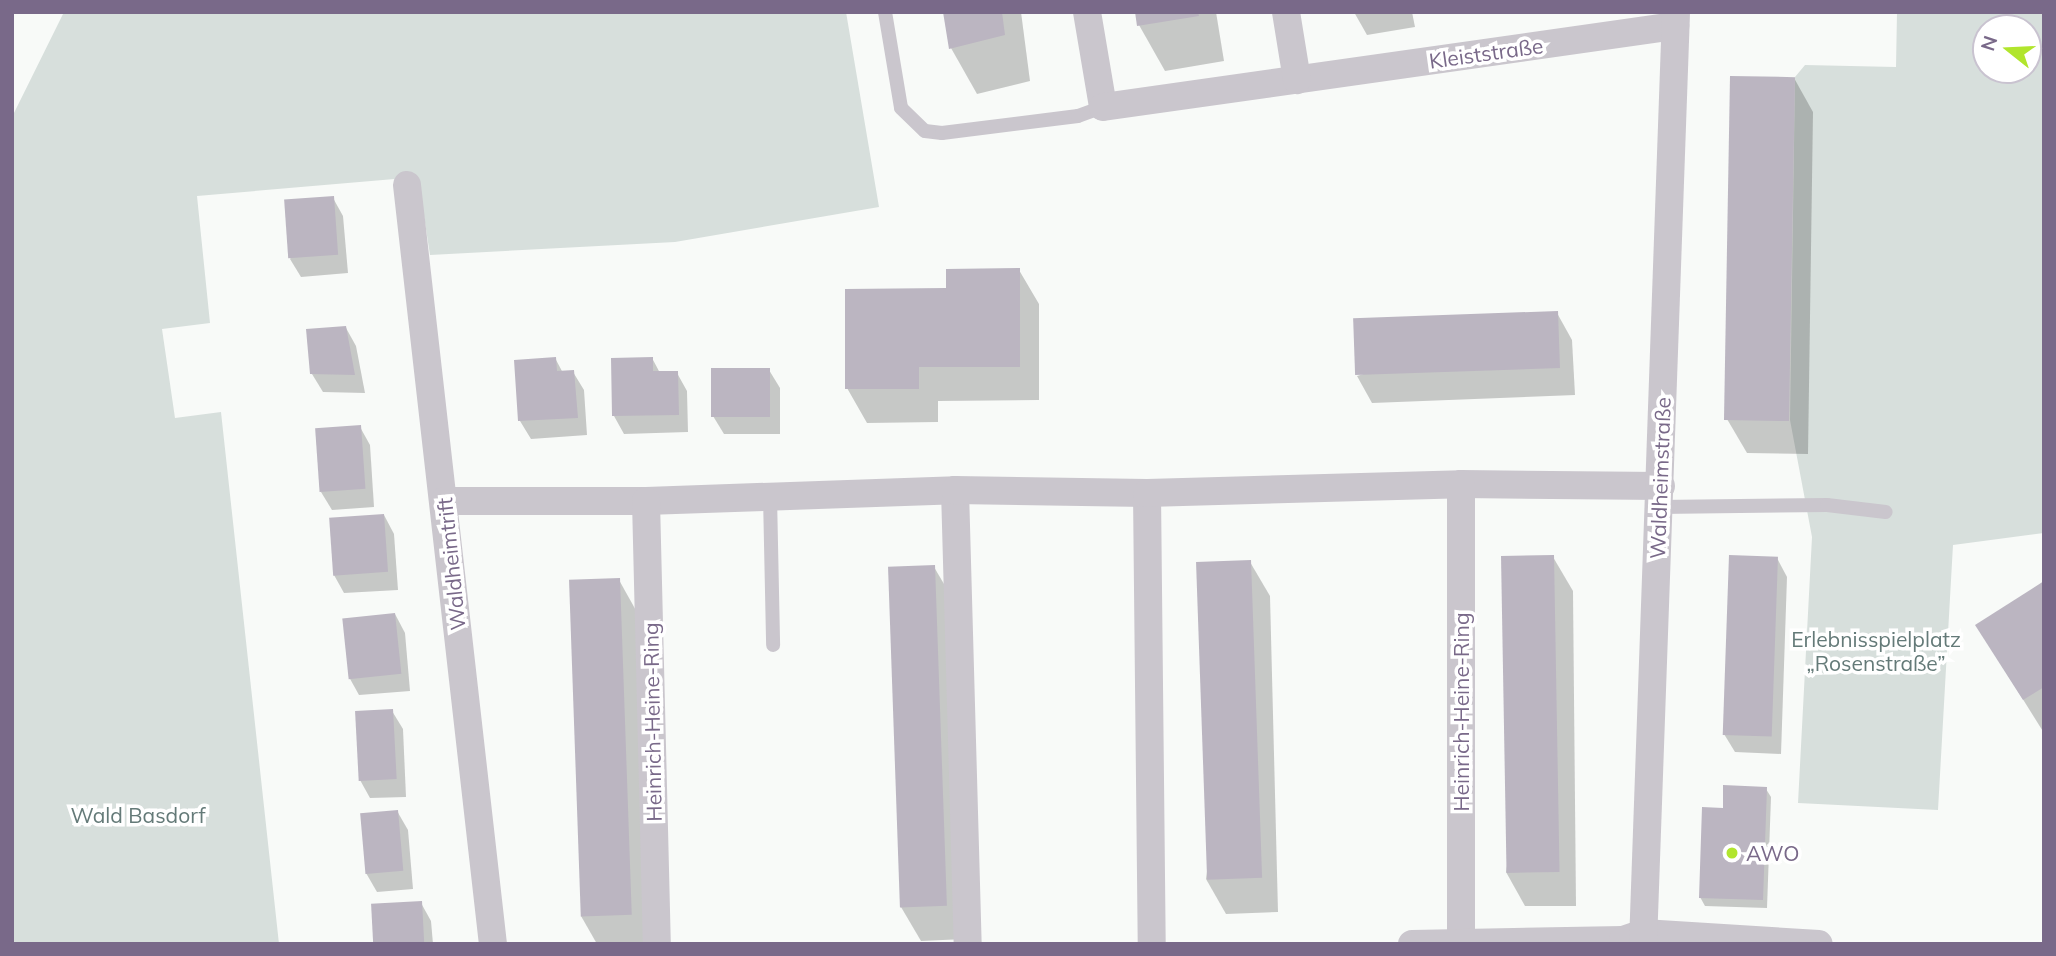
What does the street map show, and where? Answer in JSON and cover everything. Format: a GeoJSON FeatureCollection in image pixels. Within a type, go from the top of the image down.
{"type":"FeatureCollection","features":[{"type":"Feature","properties":{"kind":"street"},"geometry":{"type":"LineString","coordinates":[[1087,12],[1103,107]]}},
{"type":"Feature","properties":{"kind":"street"},"geometry":{"type":"LineString","coordinates":[[1286,12],[1297,80]]}},
{"type":"Feature","properties":{"kind":"street","name":"Kleiststraße"},"geometry":{"type":"LineString","coordinates":[[1103,107],[1297,80],[1676,19]]}},
{"type":"Feature","properties":{"kind":"street","name":"Waldheimstraße"},"geometry":{"type":"LineString","coordinates":[[1643,938],[1676,19]]}},
{"type":"Feature","properties":{"kind":"street","name":"Waldheimtrift"},"geometry":{"type":"LineString","coordinates":[[407,185],[493,944]]}},
{"type":"Feature","properties":{"kind":"street"},"geometry":{"type":"LineString","coordinates":[[444,501],[646,501],[955,490],[1147,493],[1461,484],[1660,496]]}},
{"type":"Feature","properties":{"kind":"street","name":"Heinrich-Heine-Ring"},"geometry":{"type":"LineString","coordinates":[[1461,484],[1461,940]]}},
{"type":"Feature","properties":{"kind":"street"},"geometry":{"type":"LineString","coordinates":[[955,490],[968,944]]}},
{"type":"Feature","properties":{"kind":"street"},"geometry":{"type":"LineString","coordinates":[[1147,493],[1153,944]]}},
{"type":"Feature","properties":{"kind":"street","name":"Heinrich-Heine-Ring"},"geometry":{"type":"LineString","coordinates":[[646,501],[657,944]]}},
{"type":"Feature","properties":{"kind":"street"},"geometry":{"type":"LineString","coordinates":[[1412,944],[1461,940],[1643,938],[1819,944]]}},
{"type":"Feature","properties":{"kind":"lane"},"geometry":{"type":"LineString","coordinates":[[885,12],[901,108],[925,131],[942,133],[1078,116],[1103,107]]}},
{"type":"Feature","properties":{"kind":"lane"},"geometry":{"type":"LineString","coordinates":[[770,496],[773,645]]}},
{"type":"Feature","properties":{"kind":"lane"},"geometry":{"type":"LineString","coordinates":[[1660,496],[1827,505],[1886,512]]}},
{"type":"Feature","properties":{"kind":"green space","name":"Wald Basdorf"},"geometry":{"type":"Polygon","coordinates":[[[64,12],[846,12],[879,207],[675,242],[430,255],[418,177],[197,196],[210,323],[162,329],[175,418],[221,412],[279,944],[12,944],[12,117],[64,12]]]}},
{"type":"Feature","properties":{"kind":"green space","name":"Erlebnisspielplatz „Rosenstraße”"},"geometry":{"type":"Polygon","coordinates":[[[1897,12],[2044,12],[2044,533],[1953,545],[1938,810],[1798,803],[1812,537],[1790,420],[1795,77],[1805,65],[1896,67],[1897,12]]]}},
{"type":"Feature","properties":{"kind":"building"},"geometry":{"type":"Polygon","coordinates":[[[943,12],[1002,12],[1005,35],[949,49],[943,12]]]}},
{"type":"Feature","properties":{"kind":"building"},"geometry":{"type":"Polygon","coordinates":[[[1135,12],[1198,12],[1199,16],[1137,26],[1135,12]]]}},
{"type":"Feature","properties":{"kind":"building"},"geometry":{"type":"Polygon","coordinates":[[[1730,76],[1795,77],[1789,421],[1724,420],[1730,76]]]}},
{"type":"Feature","properties":{"kind":"building"},"geometry":{"type":"Polygon","coordinates":[[[334,196],[338,255],[288,258],[284,199],[334,196]]]}},
{"type":"Feature","properties":{"kind":"building"},"geometry":{"type":"Polygon","coordinates":[[[1020,268],[1020,367],[919,367],[919,389],[845,389],[845,289],[946,288],[946,269],[1020,268]]]}},
{"type":"Feature","properties":{"kind":"building"},"geometry":{"type":"Polygon","coordinates":[[[1558,311],[1560,368],[1355,375],[1353,318],[1558,311]]]}},
{"type":"Feature","properties":{"kind":"building"},"geometry":{"type":"Polygon","coordinates":[[[346,326],[355,375],[310,374],[306,329],[346,326]]]}},
{"type":"Feature","properties":{"kind":"building"},"geometry":{"type":"Polygon","coordinates":[[[556,357],[557,371],[574,370],[578,418],[518,421],[514,360],[556,357]]]}},
{"type":"Feature","properties":{"kind":"building"},"geometry":{"type":"Polygon","coordinates":[[[653,357],[653,371],[678,371],[679,415],[612,416],[611,358],[653,357]]]}},
{"type":"Feature","properties":{"kind":"building"},"geometry":{"type":"Polygon","coordinates":[[[711,368],[770,368],[770,417],[711,417],[711,368]]]}},
{"type":"Feature","properties":{"kind":"building"},"geometry":{"type":"Polygon","coordinates":[[[361,425],[365,489],[320,492],[315,428],[361,425]]]}},
{"type":"Feature","properties":{"kind":"building"},"geometry":{"type":"Polygon","coordinates":[[[384,514],[388,572],[333,576],[329,518],[384,514]]]}},
{"type":"Feature","properties":{"kind":"building"},"geometry":{"type":"Polygon","coordinates":[[[1554,555],[1560,872],[1507,873],[1501,556],[1554,555]]]}},
{"type":"Feature","properties":{"kind":"building"},"geometry":{"type":"Polygon","coordinates":[[[1729,555],[1778,557],[1772,737],[1723,735],[1729,555]]]}},
{"type":"Feature","properties":{"kind":"building"},"geometry":{"type":"Polygon","coordinates":[[[1251,560],[1262,878],[1207,880],[1196,562],[1251,560]]]}},
{"type":"Feature","properties":{"kind":"building"},"geometry":{"type":"Polygon","coordinates":[[[935,565],[947,906],[900,907],[888,567],[935,565]]]}},
{"type":"Feature","properties":{"kind":"building"},"geometry":{"type":"Polygon","coordinates":[[[620,578],[632,915],[581,917],[569,580],[620,578]]]}},
{"type":"Feature","properties":{"kind":"building"},"geometry":{"type":"Polygon","coordinates":[[[2044,581],[2044,687],[2023,700],[1975,625],[2044,581]]]}},
{"type":"Feature","properties":{"kind":"building"},"geometry":{"type":"Polygon","coordinates":[[[395,613],[401,674],[349,679],[342,619],[395,613]]]}},
{"type":"Feature","properties":{"kind":"building"},"geometry":{"type":"Polygon","coordinates":[[[393,709],[397,779],[359,781],[355,711],[393,709]]]}},
{"type":"Feature","properties":{"kind":"building","name":"AWO"},"geometry":{"type":"Polygon","coordinates":[[[1723,785],[1767,787],[1763,900],[1699,898],[1702,807],[1723,808],[1723,785]]]}},
{"type":"Feature","properties":{"kind":"building"},"geometry":{"type":"Polygon","coordinates":[[[398,810],[403,871],[365,874],[360,813],[398,810]]]}},
{"type":"Feature","properties":{"kind":"building"},"geometry":{"type":"Polygon","coordinates":[[[422,901],[424,944],[373,944],[371,904],[422,901]]]}},
{"type":"Feature","properties":{"kind":"place","name":"AWO"},"geometry":{"type":"Point","coordinates":[1732,853]}}]}
